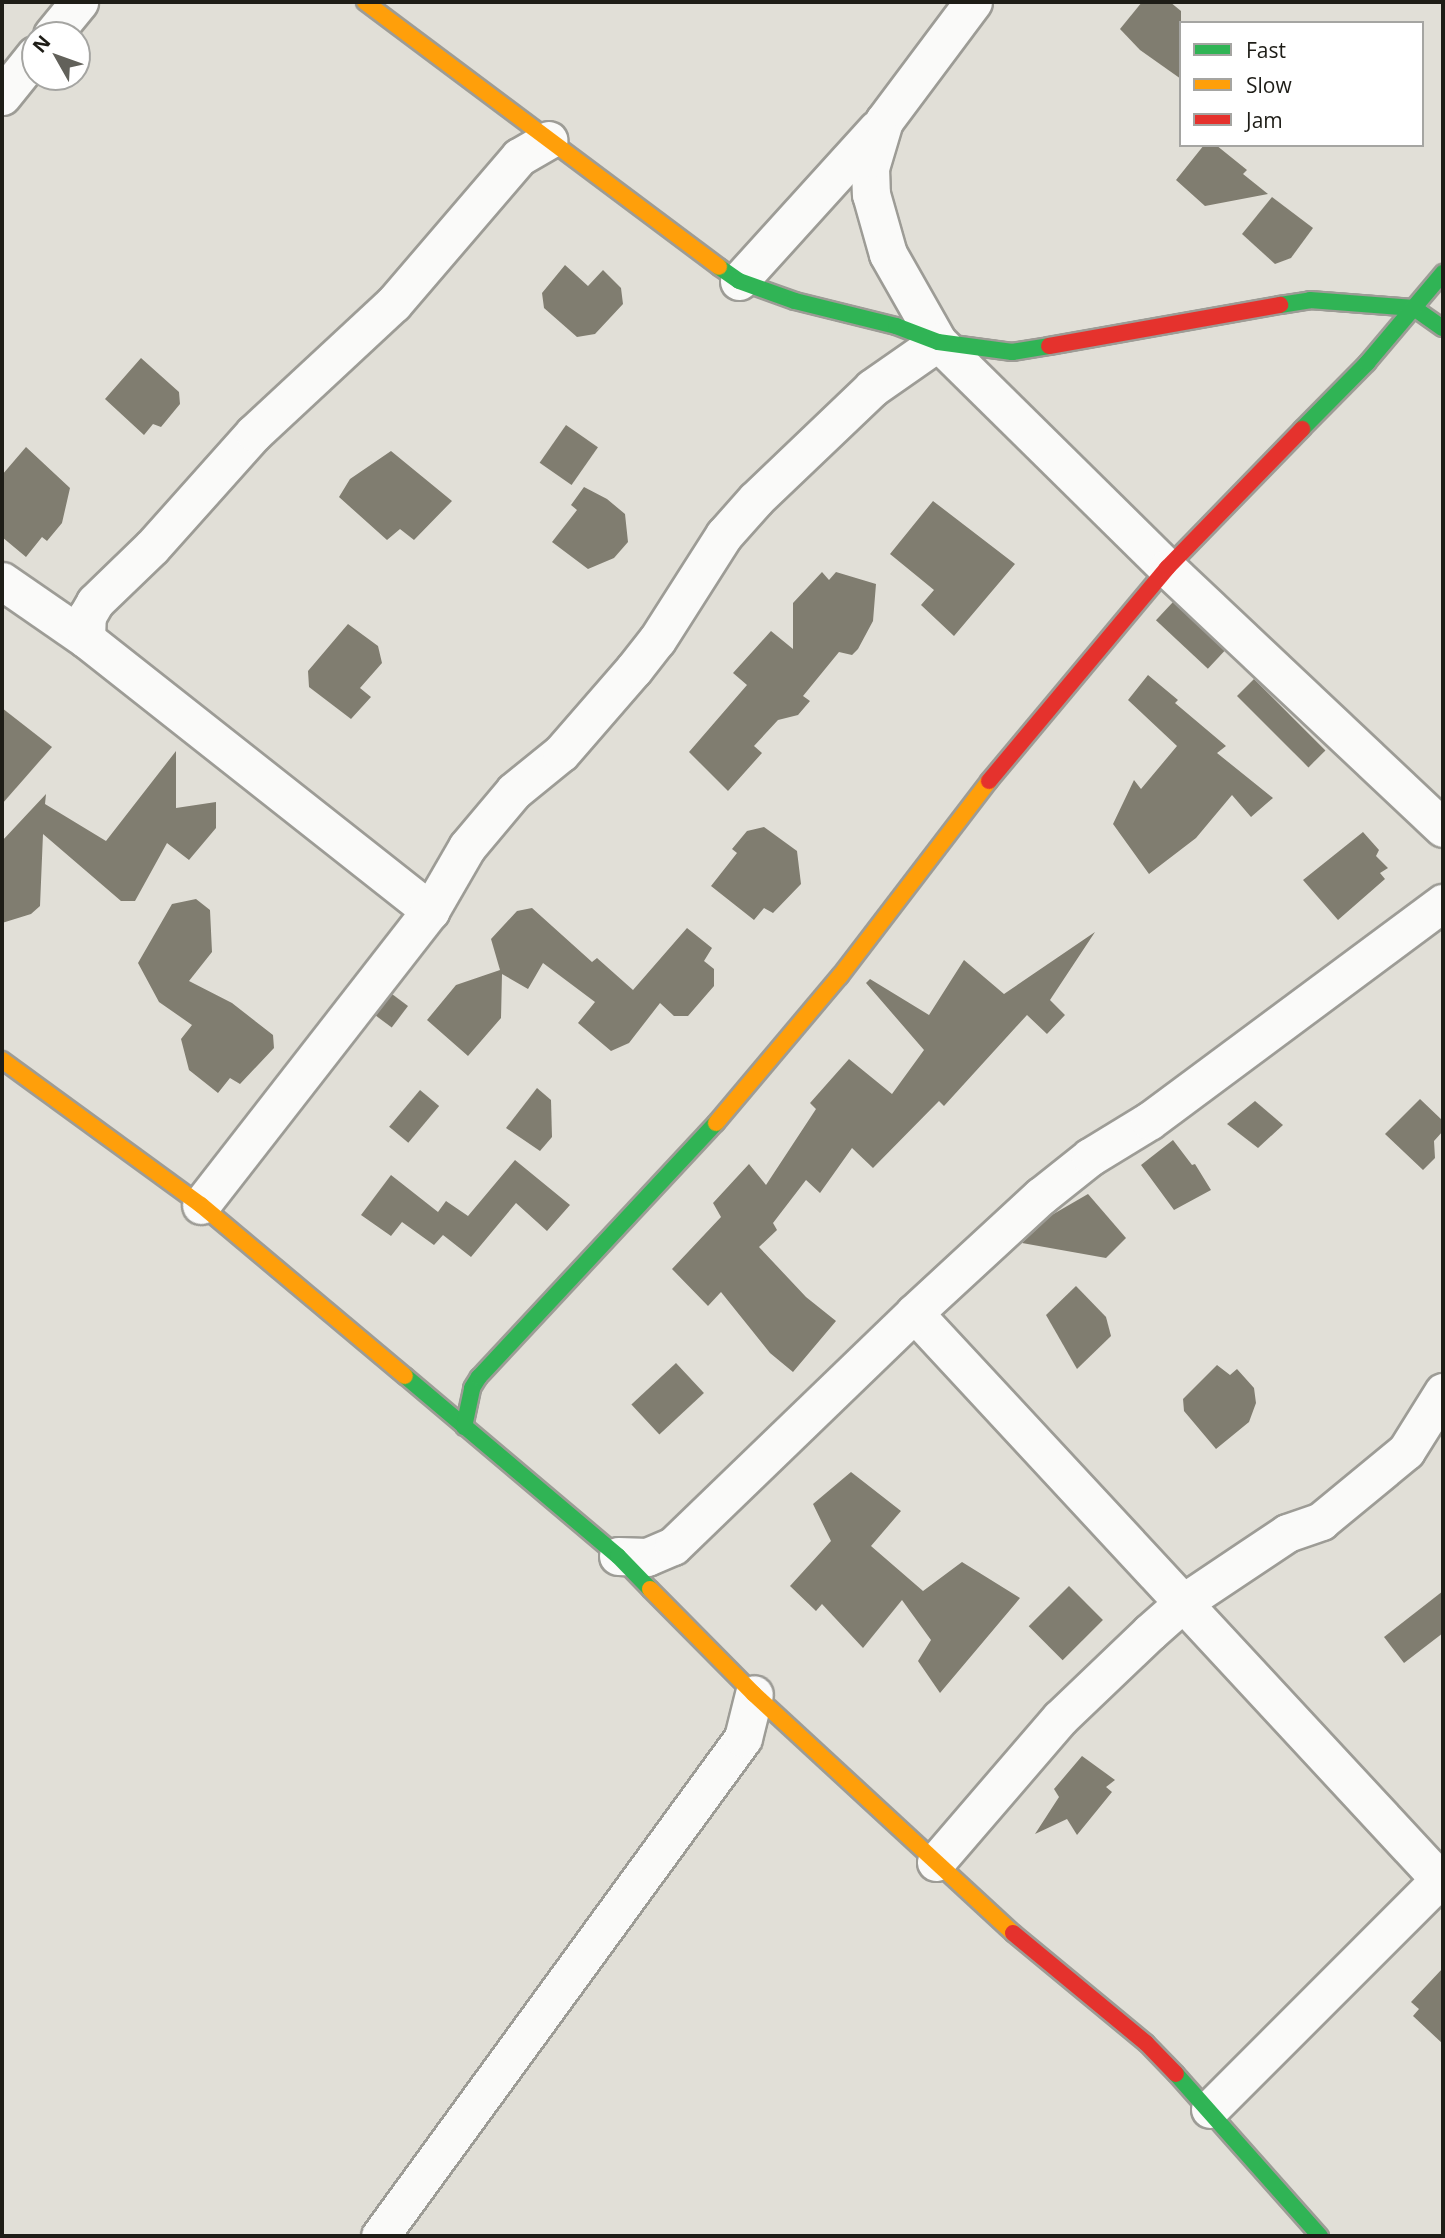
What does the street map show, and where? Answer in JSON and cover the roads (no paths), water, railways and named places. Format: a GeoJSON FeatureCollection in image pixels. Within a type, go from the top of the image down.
{"type":"FeatureCollection","features":[{"type":"Feature","properties":{"kind":"street"},"geometry":{"type":"LineString","coordinates":[[63,21],[79,2]]}},
{"type":"Feature","properties":{"kind":"street"},"geometry":{"type":"LineString","coordinates":[[365,2],[679,240],[739,281],[795,301],[896,326],[938,342],[1012,352],[1310,300],[1414,308],[1443,328]]}},
{"type":"Feature","properties":{"kind":"street"},"geometry":{"type":"LineString","coordinates":[[739,281],[884,121],[973,2]]}},
{"type":"Feature","properties":{"kind":"street"},"geometry":{"type":"LineString","coordinates":[[2,96],[21,72]]}},
{"type":"Feature","properties":{"kind":"street"},"geometry":{"type":"LineString","coordinates":[[884,121],[870,168],[871,194],[888,254],[938,342],[1167,568],[1443,828]]}},
{"type":"Feature","properties":{"kind":"street"},"geometry":{"type":"LineString","coordinates":[[86,639],[87,616],[95,602],[152,547],[254,433],[393,304],[519,157],[549,140]]}},
{"type":"Feature","properties":{"kind":"street"},"geometry":{"type":"LineString","coordinates":[[464,1427],[471,1388],[480,1377],[713,1126],[840,975],[974,798],[1167,568],[1367,363],[1443,273]]}},
{"type":"Feature","properties":{"kind":"street"},"geometry":{"type":"LineString","coordinates":[[201,1205],[430,911],[467,847],[514,791],[561,753],[657,640],[724,535],[756,499],[872,388],[938,342]]}},
{"type":"Feature","properties":{"kind":"street"},"geometry":{"type":"LineString","coordinates":[[2,581],[86,639],[430,911]]}},
{"type":"Feature","properties":{"kind":"street"},"geometry":{"type":"LineString","coordinates":[[618,1556],[647,1557],[673,1546],[1041,1196],[1090,1157],[1149,1121],[1443,903]]}},
{"type":"Feature","properties":{"kind":"street"},"geometry":{"type":"LineString","coordinates":[[2,1060],[201,1205],[618,1556],[754,1694],[1014,1934],[1146,2043],[1210,2109],[1320,2236]]}},
{"type":"Feature","properties":{"kind":"street"},"geometry":{"type":"LineString","coordinates":[[914,1314],[1442,1880],[1210,2109]]}},
{"type":"Feature","properties":{"kind":"street"},"geometry":{"type":"LineString","coordinates":[[936,1861],[1060,1717],[1184,1602],[1287,1533],[1321,1521],[1406,1451],[1443,1391]]}},
{"type":"Feature","properties":{"kind":"street"},"geometry":{"type":"LineString","coordinates":[[380,2236],[743,1738],[754,1694]]}}]}
